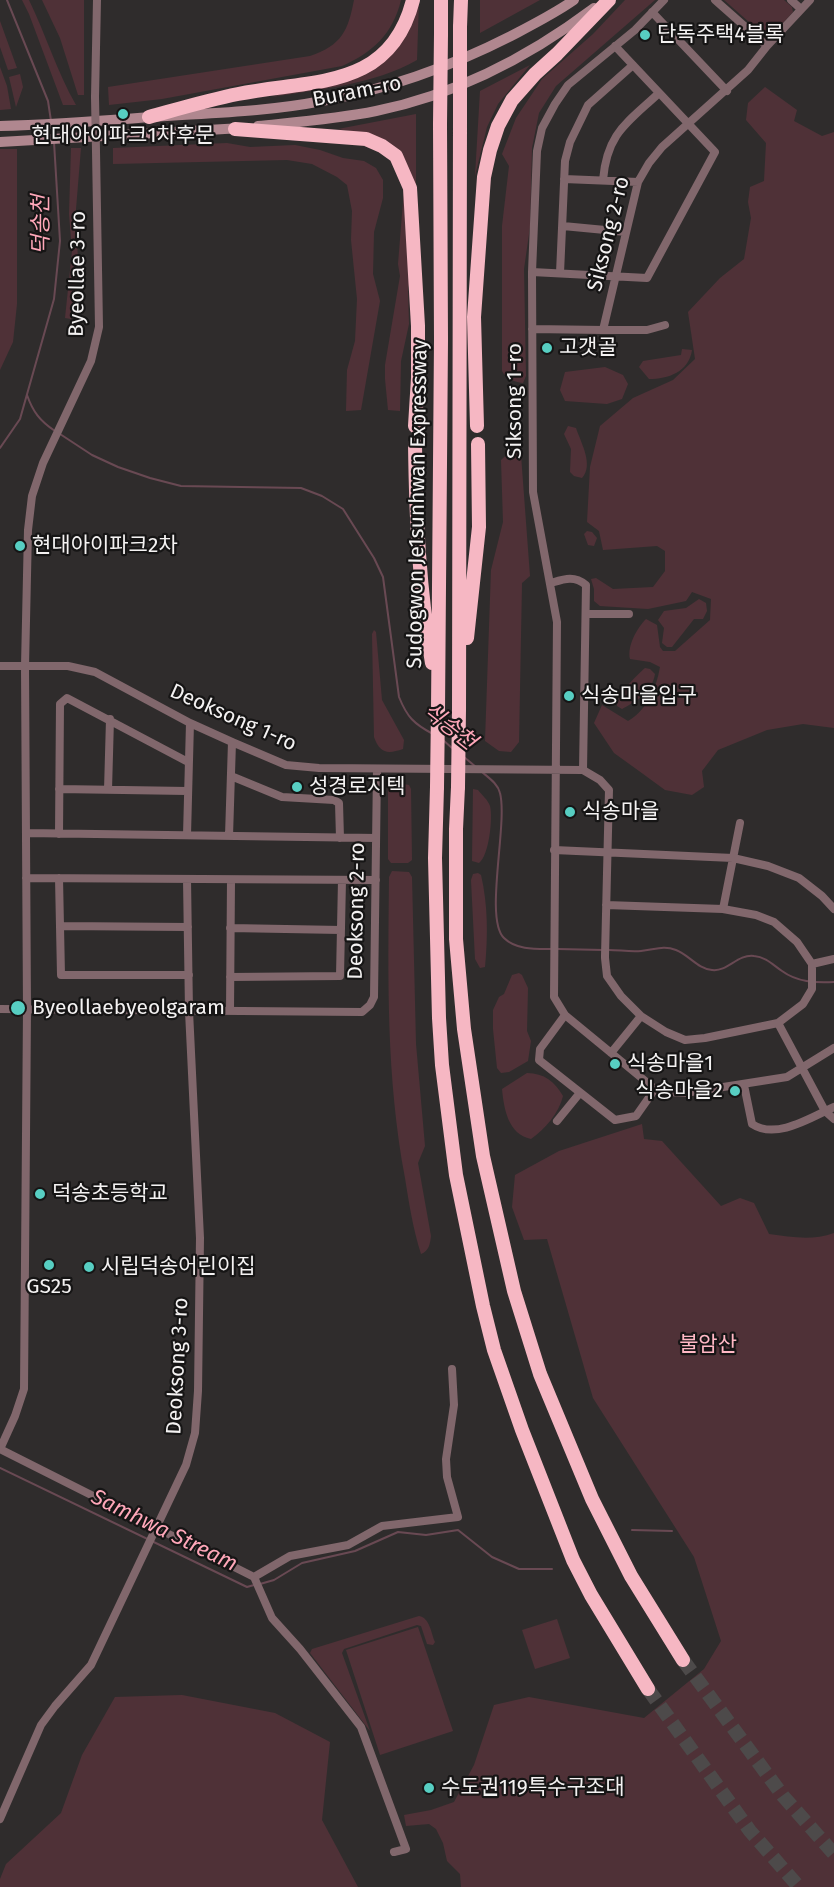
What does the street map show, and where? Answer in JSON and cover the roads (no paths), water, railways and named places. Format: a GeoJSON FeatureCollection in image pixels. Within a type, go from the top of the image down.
{"type":"FeatureCollection","features":[{"type":"Feature","properties":{"kind":"highway"},"geometry":{"type":"LineString","coordinates":[[149,117],[238,94],[347,75],[368,66],[385,53],[398,38],[408,20],[413,0]]}},
{"type":"Feature","properties":{"kind":"highway","name":"Sudogwon Je1sunhwan Expressway"},"geometry":{"type":"LineString","coordinates":[[441,0],[441,340],[435,869],[439,1018],[452,1149],[483,1306],[494,1350],[522,1430],[573,1560],[648,1689]]}},
{"type":"Feature","properties":{"kind":"highway","name":"Sudogwon Je1sunhwan Expressway"},"geometry":{"type":"LineString","coordinates":[[461,0],[456,939],[464,1029],[483,1155],[514,1291],[540,1374],[592,1499],[631,1576],[683,1660]]}},
{"type":"Feature","properties":{"kind":"highway"},"geometry":{"type":"LineString","coordinates":[[477,426],[474,317],[484,177],[490,150],[498,126],[512,100],[608,0]]}},
{"type":"Feature","properties":{"kind":"highway"},"geometry":{"type":"LineString","coordinates":[[235,129],[366,139],[396,156],[404,171],[411,198],[418,326],[415,426]]}},
{"type":"Feature","properties":{"kind":"highway"},"geometry":{"type":"LineString","coordinates":[[415,444],[416,504],[423,610],[438,704]]}},
{"type":"Feature","properties":{"kind":"highway"},"geometry":{"type":"LineString","coordinates":[[459,704],[479,527],[478,444]]}},
{"type":"Feature","properties":{"kind":"street","name":"Byeollae 3-ro"},"geometry":{"type":"LineString","coordinates":[[25,666],[28,530],[32,496],[43,463],[91,361],[99,327],[95,97],[97,0]]}},
{"type":"Feature","properties":{"kind":"street","name":"Buram-ro"},"geometry":{"type":"LineString","coordinates":[[15,130],[322,102],[435,71],[478,53],[537,23],[574,0]]}},
{"type":"Feature","properties":{"kind":"street","name":"Buram-ro"},"geometry":{"type":"LineString","coordinates":[[15,130],[89,136],[235,129],[321,120],[377,111],[432,96],[484,75],[520,56],[608,0]]}},
{"type":"Feature","properties":{"kind":"street","name":"Siksong 1-ro"},"geometry":{"type":"LineString","coordinates":[[565,1015],[554,997],[557,622],[533,492],[532,272],[537,151],[542,128],[568,86],[635,30],[664,0]]}},
{"type":"Feature","properties":{"kind":"street"},"geometry":{"type":"LineString","coordinates":[[715,0],[767,46]]}},
{"type":"Feature","properties":{"kind":"street"},"geometry":{"type":"LineString","coordinates":[[791,0],[801,9]]}},
{"type":"Feature","properties":{"kind":"street","name":"Siksong 2-ro"},"geometry":{"type":"LineString","coordinates":[[603,330],[638,182],[649,163],[662,147],[748,70],[810,0]]}},
{"type":"Feature","properties":{"kind":"street"},"geometry":{"type":"LineString","coordinates":[[652,12],[727,91]]}},
{"type":"Feature","properties":{"kind":"street"},"geometry":{"type":"LineString","coordinates":[[532,272],[647,278],[715,152],[615,46]]}},
{"type":"Feature","properties":{"kind":"street"},"geometry":{"type":"LineString","coordinates":[[560,273],[565,161],[570,142],[588,105],[633,65]]}},
{"type":"Feature","properties":{"kind":"street"},"geometry":{"type":"LineString","coordinates":[[603,180],[610,144],[626,124],[659,93]]}},
{"type":"Feature","properties":{"kind":"street"},"geometry":{"type":"LineString","coordinates":[[0,118],[15,130]]}},
{"type":"Feature","properties":{"kind":"street"},"geometry":{"type":"LineString","coordinates":[[0,126],[15,130]]}},
{"type":"Feature","properties":{"kind":"street"},"geometry":{"type":"LineString","coordinates":[[0,135],[15,130]]}},
{"type":"Feature","properties":{"kind":"street"},"geometry":{"type":"LineString","coordinates":[[0,142],[15,130]]}},
{"type":"Feature","properties":{"kind":"street"},"geometry":{"type":"LineString","coordinates":[[564,179],[638,182]]}},
{"type":"Feature","properties":{"kind":"street"},"geometry":{"type":"LineString","coordinates":[[562,226],[626,232]]}},
{"type":"Feature","properties":{"kind":"street"},"geometry":{"type":"LineString","coordinates":[[532,330],[647,330],[665,325]]}},
{"type":"Feature","properties":{"kind":"street"},"geometry":{"type":"LineString","coordinates":[[551,583],[572,578],[586,585],[583,770]]}},
{"type":"Feature","properties":{"kind":"street"},"geometry":{"type":"LineString","coordinates":[[586,614],[628,614]]}},
{"type":"Feature","properties":{"kind":"street","name":"Deoksong 1-ro"},"geometry":{"type":"LineString","coordinates":[[0,666],[68,666],[95,672],[190,723],[286,765],[319,768],[556,770]]}},
{"type":"Feature","properties":{"kind":"street"},"geometry":{"type":"LineString","coordinates":[[25,666],[27,1010],[24,1389],[0,1449],[154,1532],[255,1579],[272,1618],[300,1649],[362,1727],[406,1849],[394,1852]]}},
{"type":"Feature","properties":{"kind":"street"},"geometry":{"type":"LineString","coordinates":[[59,834],[60,704],[67,698],[188,762]]}},
{"type":"Feature","properties":{"kind":"street"},"geometry":{"type":"LineString","coordinates":[[108,790],[110,719]]}},
{"type":"Feature","properties":{"kind":"street"},"geometry":{"type":"LineString","coordinates":[[187,835],[190,723]]}},
{"type":"Feature","properties":{"kind":"street"},"geometry":{"type":"LineString","coordinates":[[229,836],[232,742]]}},
{"type":"Feature","properties":{"kind":"street","name":"Deoksong 2-ro"},"geometry":{"type":"LineString","coordinates":[[0,1009],[362,1012],[370,1005],[374,997],[377,769]]}},
{"type":"Feature","properties":{"kind":"street"},"geometry":{"type":"LineString","coordinates":[[556,770],[583,770],[600,780],[609,790],[605,939],[607,976],[621,996],[641,1016],[666,1032],[685,1040],[705,1038],[778,1023],[803,1004],[812,989],[812,964],[797,942],[774,922],[756,915],[723,909],[606,905]]}},
{"type":"Feature","properties":{"kind":"street"},"geometry":{"type":"LineString","coordinates":[[231,776],[282,797],[334,800],[339,803],[340,838]]}},
{"type":"Feature","properties":{"kind":"street"},"geometry":{"type":"LineString","coordinates":[[59,789],[188,791]]}},
{"type":"Feature","properties":{"kind":"street"},"geometry":{"type":"LineString","coordinates":[[723,909],[740,823]]}},
{"type":"Feature","properties":{"kind":"street"},"geometry":{"type":"LineString","coordinates":[[26,833],[376,838]]}},
{"type":"Feature","properties":{"kind":"street"},"geometry":{"type":"LineString","coordinates":[[554,850],[733,858],[768,866],[799,878],[834,909]]}},
{"type":"Feature","properties":{"kind":"street"},"geometry":{"type":"LineString","coordinates":[[26,878],[376,880]]}},
{"type":"Feature","properties":{"kind":"street"},"geometry":{"type":"LineString","coordinates":[[59,878],[61,975],[189,975]]}},
{"type":"Feature","properties":{"kind":"street","name":"Deoksong 3-ro"},"geometry":{"type":"LineString","coordinates":[[0,1819],[41,1725],[91,1665],[186,1465],[195,1433],[198,1391],[200,1238],[189,1011],[187,879]]}},
{"type":"Feature","properties":{"kind":"street"},"geometry":{"type":"LineString","coordinates":[[230,1011],[231,880]]}},
{"type":"Feature","properties":{"kind":"street"},"geometry":{"type":"LineString","coordinates":[[230,977],[340,976],[342,880]]}},
{"type":"Feature","properties":{"kind":"street"},"geometry":{"type":"LineString","coordinates":[[60,926],[188,927]]}},
{"type":"Feature","properties":{"kind":"street"},"geometry":{"type":"LineString","coordinates":[[230,928],[341,930]]}},
{"type":"Feature","properties":{"kind":"street"},"geometry":{"type":"LineString","coordinates":[[812,964],[834,959]]}},
{"type":"Feature","properties":{"kind":"street"},"geometry":{"type":"LineString","coordinates":[[655,1089],[636,1116],[615,1120],[579,1094],[539,1060],[540,1049],[565,1015],[655,1089],[686,1093],[787,1077],[834,1048]]}},
{"type":"Feature","properties":{"kind":"street"},"geometry":{"type":"LineString","coordinates":[[611,1053],[641,1016]]}},
{"type":"Feature","properties":{"kind":"street"},"geometry":{"type":"LineString","coordinates":[[778,1023],[825,1111],[834,1119]]}},
{"type":"Feature","properties":{"kind":"street"},"geometry":{"type":"LineString","coordinates":[[744,1085],[752,1124],[762,1131],[779,1130],[834,1107]]}},
{"type":"Feature","properties":{"kind":"street"},"geometry":{"type":"LineString","coordinates":[[557,1121],[579,1094]]}},
{"type":"Feature","properties":{"kind":"street"},"geometry":{"type":"LineString","coordinates":[[255,1579],[291,1556],[348,1545],[382,1526],[458,1517],[447,1477],[449,1430],[454,1405],[452,1370]]}},
{"type":"Feature","properties":{"kind":"waterway","name":"덕송천"},"geometry":{"type":"LineString","coordinates":[[7,0],[48,101],[51,121]]}},
{"type":"Feature","properties":{"kind":"waterway","name":"덕송천"},"geometry":{"type":"LineString","coordinates":[[0,448],[20,419],[54,299],[60,241],[54,142]]}},
{"type":"Feature","properties":{"kind":"waterway","name":"식송천"},"geometry":{"type":"LineString","coordinates":[[27,395],[38,416],[55,431]]}},
{"type":"Feature","properties":{"kind":"waterway","name":"식송천"},"geometry":{"type":"LineString","coordinates":[[60,434],[92,455],[150,478],[181,486],[301,488],[322,496],[343,509],[374,558],[383,577],[399,697],[412,719],[433,734]]}},
{"type":"Feature","properties":{"kind":"waterway","name":"식송천"},"geometry":{"type":"LineString","coordinates":[[443,740],[452,748]]}},
{"type":"Feature","properties":{"kind":"waterway","name":"식송천"},"geometry":{"type":"LineString","coordinates":[[464,757],[476,767]]}},
{"type":"Feature","properties":{"kind":"waterway","name":"식송천"},"geometry":{"type":"LineString","coordinates":[[482,772],[497,787],[502,807],[496,892],[498,928],[504,938],[514,945],[552,949]]}},
{"type":"Feature","properties":{"kind":"waterway","name":"식송천"},"geometry":{"type":"LineString","coordinates":[[558,949],[603,950]]}},
{"type":"Feature","properties":{"kind":"waterway","name":"식송천"},"geometry":{"type":"LineString","coordinates":[[609,950],[671,949],[681,952],[702,967],[712,970],[718,970],[748,956],[754,956],[766,960],[800,980],[834,982]]}},
{"type":"Feature","properties":{"kind":"waterway","name":"Samhwa Stream"},"geometry":{"type":"LineString","coordinates":[[0,1468],[247,1587],[254,1585]]}},
{"type":"Feature","properties":{"kind":"waterway","name":"Samhwa Stream"},"geometry":{"type":"LineString","coordinates":[[260,1584],[274,1580],[302,1563],[355,1551],[398,1532],[426,1535],[458,1530],[492,1557],[519,1569],[552,1569]]}},
{"type":"Feature","properties":{"kind":"waterway","name":"Samhwa Stream"},"geometry":{"type":"LineString","coordinates":[[632,1530],[672,1531]]}},
{"type":"Feature","properties":{"kind":"tunnel"},"geometry":{"type":"LineString","coordinates":[[683,1660],[783,1796],[834,1854]]}},
{"type":"Feature","properties":{"kind":"tunnel"},"geometry":{"type":"LineString","coordinates":[[648,1689],[750,1831],[799,1887]]}},
{"type":"Feature","properties":{"kind":"place","name":"단독주택4블록"},"geometry":{"type":"Point","coordinates":[645,35]}},
{"type":"Feature","properties":{"kind":"place","name":"현대아이파크1차후문"},"geometry":{"type":"Point","coordinates":[123,114]}},
{"type":"Feature","properties":{"kind":"place","name":"고갯골"},"geometry":{"type":"Point","coordinates":[547,348]}},
{"type":"Feature","properties":{"kind":"place","name":"현대아이파크2차"},"geometry":{"type":"Point","coordinates":[20,546]}},
{"type":"Feature","properties":{"kind":"place","name":"식송마을입구"},"geometry":{"type":"Point","coordinates":[569,696]}},
{"type":"Feature","properties":{"kind":"place","name":"성경로지텍"},"geometry":{"type":"Point","coordinates":[297,787]}},
{"type":"Feature","properties":{"kind":"place","name":"식송마을"},"geometry":{"type":"Point","coordinates":[570,812]}},
{"type":"Feature","properties":{"kind":"place","name":"Byeollaebyeolgaram"},"geometry":{"type":"Point","coordinates":[18,1008]}},
{"type":"Feature","properties":{"kind":"place","name":"식송마을1"},"geometry":{"type":"Point","coordinates":[615,1064]}},
{"type":"Feature","properties":{"kind":"place","name":"식송마을2"},"geometry":{"type":"Point","coordinates":[735,1091]}},
{"type":"Feature","properties":{"kind":"place","name":"덕송초등학교"},"geometry":{"type":"Point","coordinates":[40,1194]}},
{"type":"Feature","properties":{"kind":"place","name":"GS25"},"geometry":{"type":"Point","coordinates":[49,1265]}},
{"type":"Feature","properties":{"kind":"place","name":"시립덕송어린이집"},"geometry":{"type":"Point","coordinates":[89,1267]}},
{"type":"Feature","properties":{"kind":"place","name":"수도권119특수구조대"},"geometry":{"type":"Point","coordinates":[429,1788]}},
{"type":"Feature","properties":{"kind":"park label","name":"불암산"},"geometry":{"type":"Point","coordinates":[708,1345]}}]}
